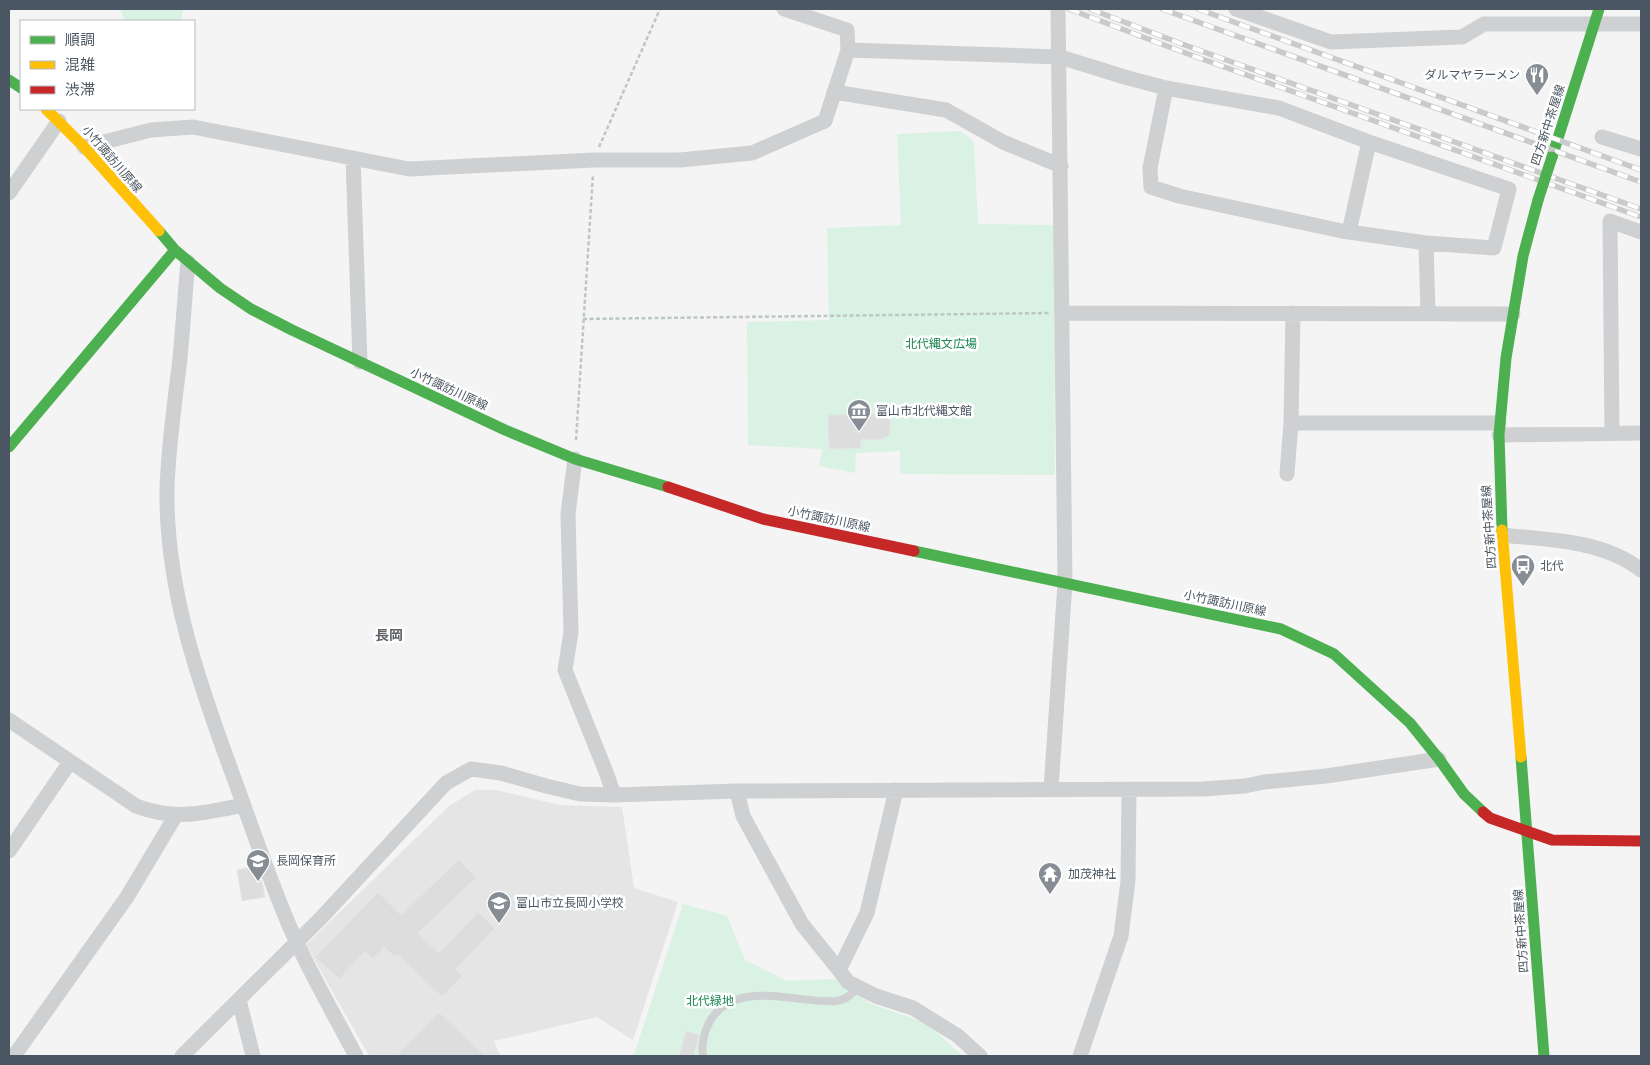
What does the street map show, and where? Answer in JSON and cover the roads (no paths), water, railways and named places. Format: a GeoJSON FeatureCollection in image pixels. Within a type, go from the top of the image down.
{"type":"FeatureCollection","features":[{"type":"Feature","properties":{"kind":"main road","name":"四方新中茶屋線"},"geometry":{"type":"LineString","coordinates":[[1544,1056],[1502,535],[1499,429],[1506,358],[1523,256],[1538,200],[1597,16]]}},
{"type":"Feature","properties":{"kind":"main road"},"geometry":{"type":"LineString","coordinates":[[9,80],[20,87]]}},
{"type":"Feature","properties":{"kind":"main road","name":"小竹諏訪川原線"},"geometry":{"type":"LineString","coordinates":[[47,110],[84,147],[175,250],[220,288],[251,309],[505,430],[575,459],[672,488],[763,519],[1281,629],[1334,654],[1410,724],[1439,759],[1464,794],[1490,818],[1552,840],[1641,841]]}},
{"type":"Feature","properties":{"kind":"main road"},"geometry":{"type":"LineString","coordinates":[[9,447],[175,250]]}},
{"type":"Feature","properties":{"kind":"street"},"geometry":{"type":"LineString","coordinates":[[84,147],[151,130],[193,127],[409,169],[594,160],[680,160],[752,152],[825,121],[848,50],[847,30],[784,9]]}},
{"type":"Feature","properties":{"kind":"street"},"geometry":{"type":"LineString","coordinates":[[1051,789],[1065,583],[1058,9]]}},
{"type":"Feature","properties":{"kind":"street"},"geometry":{"type":"LineString","coordinates":[[1236,9],[1331,42],[1462,37],[1484,24],[1597,16],[1641,24]]}},
{"type":"Feature","properties":{"kind":"street"},"geometry":{"type":"LineString","coordinates":[[848,50],[1060,56],[1166,88],[1279,108],[1369,142],[1509,189],[1494,248],[1426,243],[1349,232],[1179,196],[1151,187],[1150,168],[1166,88]]}},
{"type":"Feature","properties":{"kind":"street"},"geometry":{"type":"LineString","coordinates":[[834,92],[946,110],[1003,142],[1061,166]]}},
{"type":"Feature","properties":{"kind":"street"},"geometry":{"type":"LineString","coordinates":[[9,193],[60,121]]}},
{"type":"Feature","properties":{"kind":"street"},"geometry":{"type":"LineString","coordinates":[[1602,137],[1641,149]]}},
{"type":"Feature","properties":{"kind":"street"},"geometry":{"type":"LineString","coordinates":[[1349,232],[1369,142]]}},
{"type":"Feature","properties":{"kind":"street"},"geometry":{"type":"LineString","coordinates":[[353,158],[360,362]]}},
{"type":"Feature","properties":{"kind":"street"},"geometry":{"type":"LineString","coordinates":[[1612,433],[1610,221],[1641,232]]}},
{"type":"Feature","properties":{"kind":"street"},"geometry":{"type":"LineString","coordinates":[[1426,243],[1428,314]]}},
{"type":"Feature","properties":{"kind":"street"},"geometry":{"type":"LineString","coordinates":[[188,262],[171,431],[167,492],[171,558],[176,588],[187,638],[206,704],[280,904],[297,942],[356,1056]]}},
{"type":"Feature","properties":{"kind":"street"},"geometry":{"type":"LineString","coordinates":[[1063,313],[1513,314]]}},
{"type":"Feature","properties":{"kind":"street"},"geometry":{"type":"LineString","coordinates":[[1288,474],[1293,313]]}},
{"type":"Feature","properties":{"kind":"street"},"geometry":{"type":"LineString","coordinates":[[1291,423],[1641,433]]}},
{"type":"Feature","properties":{"kind":"street"},"geometry":{"type":"LineString","coordinates":[[575,459],[568,514],[571,632],[564,670],[614,795]]}},
{"type":"Feature","properties":{"kind":"street"},"geometry":{"type":"LineString","coordinates":[[1502,535],[1590,546],[1629,561],[1641,570]]}},
{"type":"Feature","properties":{"kind":"street"},"geometry":{"type":"LineString","coordinates":[[9,720],[136,806],[153,813],[188,816],[244,805]]}},
{"type":"Feature","properties":{"kind":"street"},"geometry":{"type":"LineString","coordinates":[[182,1056],[297,942],[379,857],[446,783],[471,769],[502,773],[580,794],[614,795],[737,791],[1129,790],[1203,789],[1246,786],[1439,759]]}},
{"type":"Feature","properties":{"kind":"street"},"geometry":{"type":"LineString","coordinates":[[9,851],[70,762]]}},
{"type":"Feature","properties":{"kind":"street"},"geometry":{"type":"LineString","coordinates":[[839,970],[867,912],[896,790]]}},
{"type":"Feature","properties":{"kind":"street"},"geometry":{"type":"LineString","coordinates":[[1080,1056],[1121,936],[1128,881],[1129,790]]}},
{"type":"Feature","properties":{"kind":"street"},"geometry":{"type":"LineString","coordinates":[[737,791],[743,816],[802,924],[848,982],[876,996],[913,1008],[958,1036],[980,1056]]}},
{"type":"Feature","properties":{"kind":"street"},"geometry":{"type":"LineString","coordinates":[[14,1056],[127,896],[176,815]]}},
{"type":"Feature","properties":{"kind":"street"},"geometry":{"type":"LineString","coordinates":[[239,1000],[253,1056]]}},
{"type":"Feature","properties":{"kind":"lane"},"geometry":{"type":"LineString","coordinates":[[703,1056],[705,1031],[714,1013],[729,1003],[745,996],[837,1001],[849,997],[858,988]]}},
{"type":"Feature","properties":{"kind":"railway"},"geometry":{"type":"LineString","coordinates":[[1069,9],[1180,51],[1641,217]]}},
{"type":"Feature","properties":{"kind":"railway"},"geometry":{"type":"LineString","coordinates":[[1090,9],[1182,44],[1641,209]]}},
{"type":"Feature","properties":{"kind":"railway"},"geometry":{"type":"LineString","coordinates":[[1162,9],[1641,182]]}},
{"type":"Feature","properties":{"kind":"railway"},"geometry":{"type":"LineString","coordinates":[[1198,9],[1641,170]]}},
{"type":"Feature","properties":{"kind":"place","name":"ダルマヤラーメン"},"geometry":{"type":"Point","coordinates":[1537,96]}},
{"type":"Feature","properties":{"kind":"place","name":"富山市北代縄文館"},"geometry":{"type":"Point","coordinates":[859,432]}},
{"type":"Feature","properties":{"kind":"place","name":"北代"},"geometry":{"type":"Point","coordinates":[1523,587]}},
{"type":"Feature","properties":{"kind":"place","name":"長岡保育所"},"geometry":{"type":"Point","coordinates":[258,882]}},
{"type":"Feature","properties":{"kind":"place","name":"加茂神社"},"geometry":{"type":"Point","coordinates":[1050,895]}},
{"type":"Feature","properties":{"kind":"place","name":"富山市立長岡小学校"},"geometry":{"type":"Point","coordinates":[499,924]}},
{"type":"Feature","properties":{"kind":"district","name":"長岡"},"geometry":{"type":"Point","coordinates":[389,635]}},
{"type":"Feature","properties":{"kind":"park label","name":"北代縄文広場"},"geometry":{"type":"Point","coordinates":[941,344]}},
{"type":"Feature","properties":{"kind":"park label","name":"北代緑地"},"geometry":{"type":"Point","coordinates":[710,1001]}}]}
